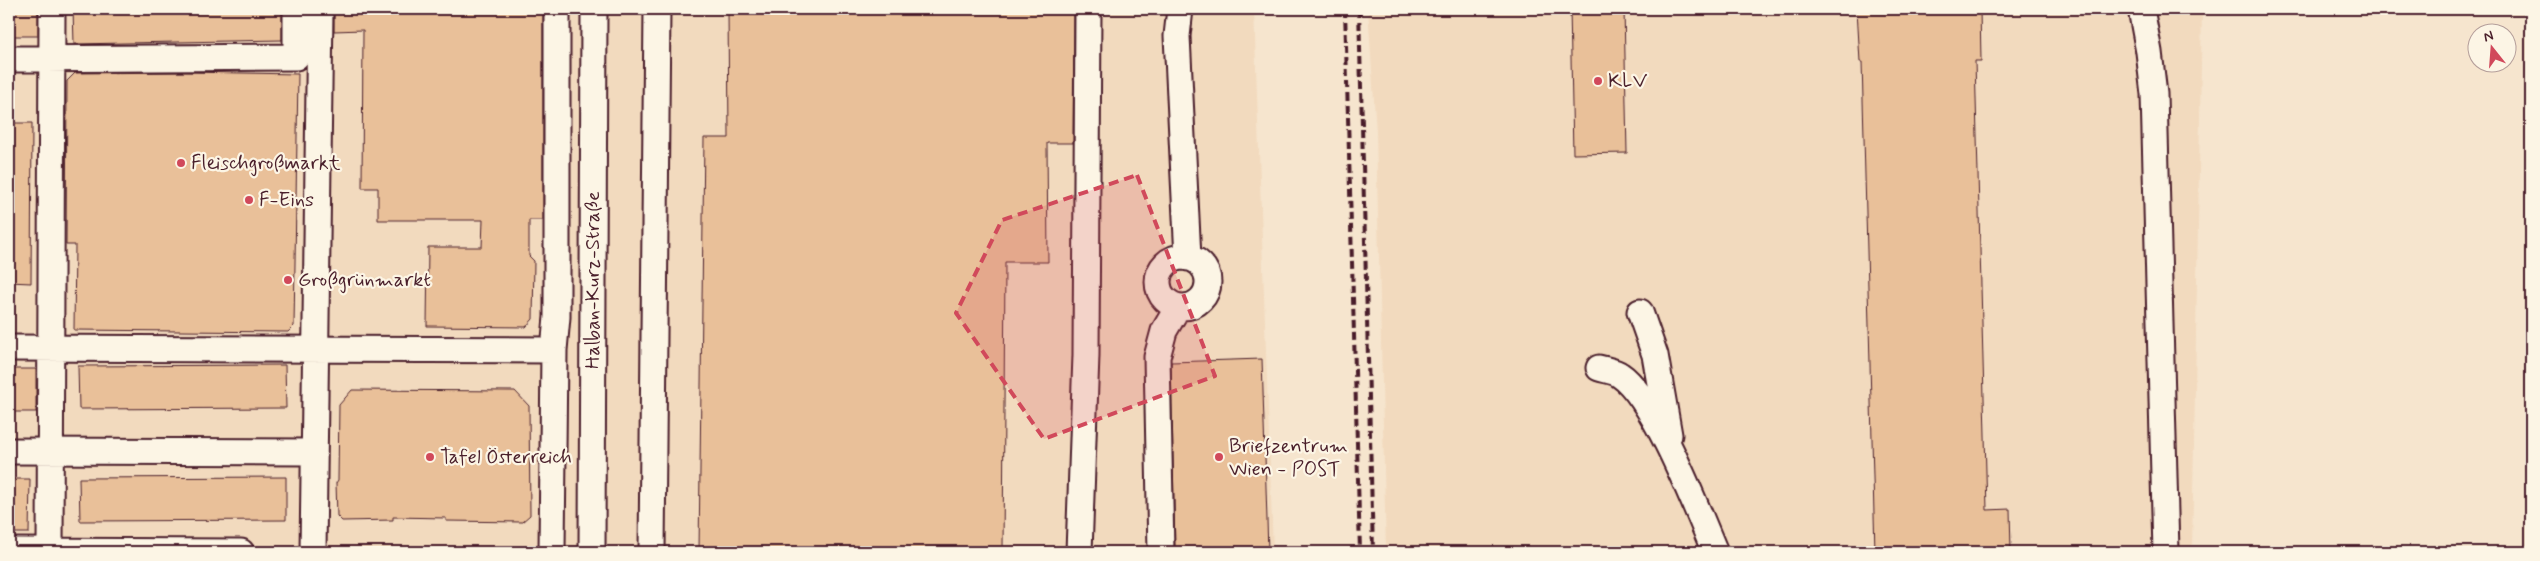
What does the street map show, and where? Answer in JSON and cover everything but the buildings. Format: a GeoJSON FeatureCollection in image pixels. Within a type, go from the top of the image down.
{"type":"FeatureCollection","features":[{"type":"Feature","properties":{"kind":"street"},"geometry":{"type":"LineString","coordinates":[[50,552],[52,451],[50,348],[52,9]]}},
{"type":"Feature","properties":{"kind":"street"},"geometry":{"type":"LineString","coordinates":[[9,59],[296,57],[296,9]]}},
{"type":"Feature","properties":{"kind":"street"},"geometry":{"type":"LineString","coordinates":[[313,552],[320,9]]}},
{"type":"Feature","properties":{"kind":"street"},"geometry":{"type":"LineString","coordinates":[[552,552],[558,9]]}},
{"type":"Feature","properties":{"kind":"street","name":"Halban-Kurz-Straße"},"geometry":{"type":"LineString","coordinates":[[592,552],[594,9]]}},
{"type":"Feature","properties":{"kind":"street"},"geometry":{"type":"LineString","coordinates":[[652,552],[657,9]]}},
{"type":"Feature","properties":{"kind":"street"},"geometry":{"type":"LineString","coordinates":[[1079,552],[1086,356],[1088,9]]}},
{"type":"Feature","properties":{"kind":"street"},"geometry":{"type":"LineString","coordinates":[[1180,9],[1177,36],[1188,258]]}},
{"type":"Feature","properties":{"kind":"street"},"geometry":{"type":"LineString","coordinates":[[2141,9],[2150,52],[2154,94],[2166,552]]}},
{"type":"Feature","properties":{"kind":"street"},"geometry":{"type":"LineString","coordinates":[[1188,258],[1201,265],[1208,279],[1208,287],[1200,301],[1186,307],[1178,307],[1170,304],[1160,291],[1160,274],[1171,261],[1188,258]]}},
{"type":"Feature","properties":{"kind":"street"},"geometry":{"type":"LineString","coordinates":[[1161,552],[1157,357],[1164,331],[1178,307]]}},
{"type":"Feature","properties":{"kind":"street"},"geometry":{"type":"LineString","coordinates":[[1640,312],[1655,355],[1673,457]]}},
{"type":"Feature","properties":{"kind":"street"},"geometry":{"type":"LineString","coordinates":[[9,348],[554,350]]}},
{"type":"Feature","properties":{"kind":"street"},"geometry":{"type":"LineString","coordinates":[[1599,368],[1620,374],[1644,403],[1673,457],[1715,552]]}},
{"type":"Feature","properties":{"kind":"street"},"geometry":{"type":"LineString","coordinates":[[9,451],[313,452]]}},
{"type":"Feature","properties":{"kind":"street"},"geometry":{"type":"LineString","coordinates":[[9,551],[241,552]]}},
{"type":"Feature","properties":{"kind":"highlighted area"},"geometry":{"type":"Polygon","coordinates":[[[1137,175],[1215,376],[1044,439],[956,313],[1002,220],[1137,175]]]}},
{"type":"Feature","properties":{"kind":"shaded area"},"geometry":{"type":"Polygon","coordinates":[[[9,9],[1254,9],[1273,552],[9,552],[9,9]]]}},
{"type":"Feature","properties":{"kind":"shaded area"},"geometry":{"type":"Polygon","coordinates":[[[1368,9],[2202,9],[2192,552],[1386,552],[1376,132],[1368,9]]]}},
{"type":"Feature","properties":{"kind":"railway"},"geometry":{"type":"LineString","coordinates":[[1345,9],[1360,552]]}},
{"type":"Feature","properties":{"kind":"railway"},"geometry":{"type":"LineString","coordinates":[[1359,9],[1373,552]]}},
{"type":"Feature","properties":{"kind":"place","name":"KLV"},"geometry":{"type":"Point","coordinates":[1598,81]}},
{"type":"Feature","properties":{"kind":"place","name":"Fleischgroßmarkt"},"geometry":{"type":"Point","coordinates":[181,163]}},
{"type":"Feature","properties":{"kind":"place","name":"F-Eins"},"geometry":{"type":"Point","coordinates":[249,200]}},
{"type":"Feature","properties":{"kind":"place","name":"Großgrünmarkt"},"geometry":{"type":"Point","coordinates":[288,280]}},
{"type":"Feature","properties":{"kind":"place","name":"Tafel Österreich"},"geometry":{"type":"Point","coordinates":[430,457]}},
{"type":"Feature","properties":{"kind":"place","name":"Briefzentrum Wien - POST"},"geometry":{"type":"Point","coordinates":[1219,457]}}]}
